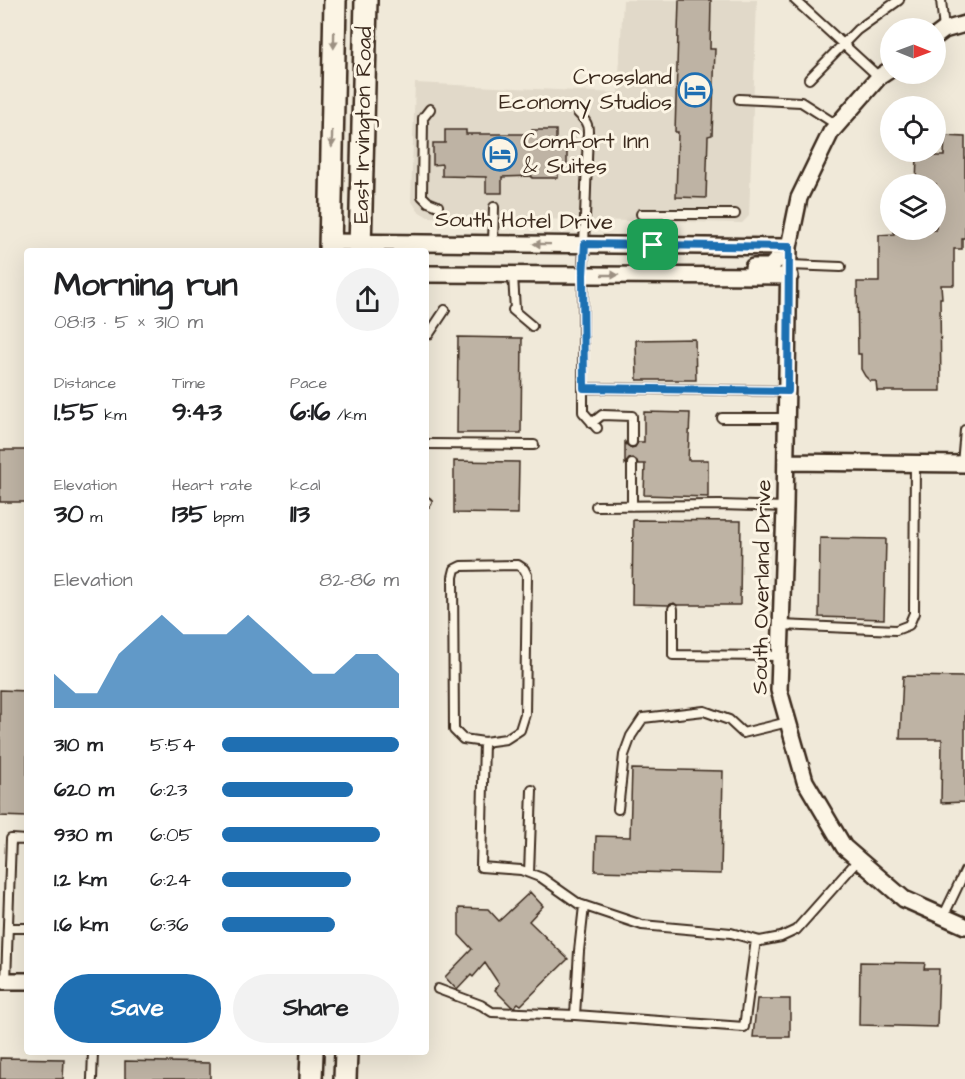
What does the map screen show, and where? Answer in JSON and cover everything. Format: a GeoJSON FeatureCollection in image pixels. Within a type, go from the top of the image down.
{"type":"FeatureCollection","features":[{"type":"Feature","properties":{"kind":"main road","name":"East Irvington Road"},"geometry":{"type":"LineString","coordinates":[[330,246],[335,0]]}},
{"type":"Feature","properties":{"kind":"main road","name":"East Irvington Road"},"geometry":{"type":"LineString","coordinates":[[360,246],[366,0]]}},
{"type":"Feature","properties":{"kind":"main road"},"geometry":{"type":"LineString","coordinates":[[311,1079],[312,1055]]}},
{"type":"Feature","properties":{"kind":"main road"},"geometry":{"type":"LineString","coordinates":[[345,1079],[346,1055]]}},
{"type":"Feature","properties":{"kind":"street"},"geometry":{"type":"LineString","coordinates":[[946,31],[965,24]]}},
{"type":"Feature","properties":{"kind":"street","name":"South Overland Drive"},"geometry":{"type":"LineString","coordinates":[[880,78],[831,132],[799,198],[789,247],[788,391],[779,690],[805,781],[844,847],[904,899],[965,926]]}},
{"type":"Feature","properties":{"kind":"street","name":"South Hotel Drive"},"geometry":{"type":"LineString","coordinates":[[330,246],[493,243],[789,247]]}},
{"type":"Feature","properties":{"kind":"street"},"geometry":{"type":"LineString","coordinates":[[653,276],[694,266],[770,267],[789,247]]}},
{"type":"Feature","properties":{"kind":"street"},"geometry":{"type":"LineString","coordinates":[[429,274],[653,276],[790,271]]}},
{"type":"Feature","properties":{"kind":"street"},"geometry":{"type":"LineString","coordinates":[[786,462],[964,464]]}},
{"type":"Feature","properties":{"kind":"street"},"geometry":{"type":"LineString","coordinates":[[3,981],[24,981]]}},
{"type":"Feature","properties":{"kind":"lane"},"geometry":{"type":"LineString","coordinates":[[795,0],[843,44],[880,70]]}},
{"type":"Feature","properties":{"kind":"lane"},"geometry":{"type":"LineString","coordinates":[[809,79],[857,30],[899,0]]}},
{"type":"Feature","properties":{"kind":"lane"},"geometry":{"type":"LineString","coordinates":[[940,18],[941,0]]}},
{"type":"Feature","properties":{"kind":"lane"},"geometry":{"type":"LineString","coordinates":[[739,99],[801,102],[837,125]]}},
{"type":"Feature","properties":{"kind":"lane"},"geometry":{"type":"LineString","coordinates":[[430,109],[423,118],[423,196],[428,202],[438,206]]}},
{"type":"Feature","properties":{"kind":"lane"},"geometry":{"type":"LineString","coordinates":[[578,113],[585,119],[588,126],[583,275],[583,412],[595,425],[602,415],[632,416],[632,442]]}},
{"type":"Feature","properties":{"kind":"lane"},"geometry":{"type":"LineString","coordinates":[[493,243],[494,207]]}},
{"type":"Feature","properties":{"kind":"lane"},"geometry":{"type":"LineString","coordinates":[[641,214],[735,214]]}},
{"type":"Feature","properties":{"kind":"lane"},"geometry":{"type":"LineString","coordinates":[[790,271],[841,267]]}},
{"type":"Feature","properties":{"kind":"lane"},"geometry":{"type":"LineString","coordinates":[[513,275],[515,310],[513,310],[532,326]]}},
{"type":"Feature","properties":{"kind":"lane"},"geometry":{"type":"LineString","coordinates":[[429,334],[445,310]]}},
{"type":"Feature","properties":{"kind":"lane"},"geometry":{"type":"LineString","coordinates":[[584,388],[788,391]]}},
{"type":"Feature","properties":{"kind":"lane"},"geometry":{"type":"LineString","coordinates":[[722,418],[787,418]]}},
{"type":"Feature","properties":{"kind":"lane"},"geometry":{"type":"LineString","coordinates":[[964,464],[965,430]]}},
{"type":"Feature","properties":{"kind":"lane"},"geometry":{"type":"LineString","coordinates":[[429,444],[534,445]]}},
{"type":"Feature","properties":{"kind":"lane"},"geometry":{"type":"LineString","coordinates":[[632,464],[632,506]]}},
{"type":"Feature","properties":{"kind":"lane"},"geometry":{"type":"LineString","coordinates":[[781,625],[896,630],[909,625],[914,612],[915,464]]}},
{"type":"Feature","properties":{"kind":"lane"},"geometry":{"type":"LineString","coordinates":[[596,506],[785,507]]}},
{"type":"Feature","properties":{"kind":"lane"},"geometry":{"type":"LineString","coordinates":[[518,565],[524,568],[527,575],[525,714],[520,730],[506,739],[484,742],[463,740],[454,730],[453,577],[455,569],[461,566],[518,565]]}},
{"type":"Feature","properties":{"kind":"lane"},"geometry":{"type":"LineString","coordinates":[[673,609],[673,655],[780,656]]}},
{"type":"Feature","properties":{"kind":"lane"},"geometry":{"type":"LineString","coordinates":[[618,809],[624,755],[631,736],[643,718],[704,711],[729,720],[743,733],[788,722]]}},
{"type":"Feature","properties":{"kind":"lane"},"geometry":{"type":"LineString","coordinates":[[484,742],[481,867],[521,870],[530,873],[542,878],[579,904],[642,925],[731,933],[760,941],[781,937],[796,930],[859,859]]}},
{"type":"Feature","properties":{"kind":"lane"},"geometry":{"type":"LineString","coordinates":[[530,873],[532,790]]}},
{"type":"Feature","properties":{"kind":"lane"},"geometry":{"type":"LineString","coordinates":[[3,981],[8,928],[11,839],[24,840]]}},
{"type":"Feature","properties":{"kind":"lane"},"geometry":{"type":"LineString","coordinates":[[943,917],[965,872]]}},
{"type":"Feature","properties":{"kind":"lane"},"geometry":{"type":"LineString","coordinates":[[575,1015],[584,906]]}},
{"type":"Feature","properties":{"kind":"lane"},"geometry":{"type":"LineString","coordinates":[[8,928],[24,928]]}},
{"type":"Feature","properties":{"kind":"lane"},"geometry":{"type":"LineString","coordinates":[[438,989],[481,1005],[492,1012],[575,1015],[744,1027],[756,940]]}},
{"type":"Feature","properties":{"kind":"lane"},"geometry":{"type":"LineString","coordinates":[[92,1079],[93,1055]]}},
{"type":"Feature","properties":{"kind":"shaded area"},"geometry":{"type":"Polygon","coordinates":[[[623,0],[757,0],[749,216],[742,223],[428,217],[418,211],[411,200],[415,83],[618,93],[623,0]]]}},
{"type":"Feature","properties":{"kind":"building","name":"Crossland Economy Studios"},"geometry":{"type":"Polygon","coordinates":[[[679,0],[711,0],[710,49],[715,49],[712,135],[708,136],[706,198],[676,197],[678,132],[675,132],[679,0]]]}},
{"type":"Feature","properties":{"kind":"building","name":"Comfort Inn & Suites"},"geometry":{"type":"Polygon","coordinates":[[[445,130],[466,130],[466,134],[532,134],[532,130],[556,130],[556,142],[567,142],[567,167],[558,167],[558,178],[502,177],[502,193],[486,193],[486,177],[442,176],[442,164],[433,165],[433,143],[445,143],[445,130]]]}},
{"type":"Feature","properties":{"kind":"building"},"geometry":{"type":"Polygon","coordinates":[[[946,136],[965,137],[965,238],[962,238],[962,249],[954,249],[954,285],[941,285],[941,391],[877,391],[876,381],[870,381],[861,369],[861,354],[858,354],[857,282],[879,282],[879,235],[880,240],[946,240],[946,174],[916,174],[917,162],[946,162],[946,136]]]}},
{"type":"Feature","properties":{"kind":"building"},"geometry":{"type":"Polygon","coordinates":[[[458,337],[522,338],[521,433],[457,433],[458,337]]]}},
{"type":"Feature","properties":{"kind":"building"},"geometry":{"type":"Polygon","coordinates":[[[695,339],[696,380],[637,380],[636,340],[695,339]]]}},
{"type":"Feature","properties":{"kind":"building"},"geometry":{"type":"Polygon","coordinates":[[[644,412],[690,413],[688,460],[708,460],[708,497],[644,495],[645,464],[638,464],[633,458],[625,464],[625,442],[631,448],[635,447],[638,442],[644,442],[644,412]]]}},
{"type":"Feature","properties":{"kind":"building"},"geometry":{"type":"Polygon","coordinates":[[[0,450],[24,450],[24,502],[0,502],[0,450]]]}},
{"type":"Feature","properties":{"kind":"building"},"geometry":{"type":"Polygon","coordinates":[[[454,461],[519,462],[518,514],[454,513],[454,461]]]}},
{"type":"Feature","properties":{"kind":"building"},"geometry":{"type":"Polygon","coordinates":[[[633,520],[741,521],[740,605],[632,604],[633,520]]]}},
{"type":"Feature","properties":{"kind":"building"},"geometry":{"type":"Polygon","coordinates":[[[820,538],[886,539],[884,619],[819,617],[820,538]]]}},
{"type":"Feature","properties":{"kind":"building"},"geometry":{"type":"Polygon","coordinates":[[[903,676],[965,677],[965,802],[941,803],[942,739],[900,739],[903,676]]]}},
{"type":"Feature","properties":{"kind":"building"},"geometry":{"type":"Polygon","coordinates":[[[0,690],[24,691],[24,817],[0,816],[0,690]]]}},
{"type":"Feature","properties":{"kind":"building"},"geometry":{"type":"Polygon","coordinates":[[[632,769],[723,771],[721,874],[595,871],[596,836],[630,837],[632,769]]]}},
{"type":"Feature","properties":{"kind":"building"},"geometry":{"type":"Polygon","coordinates":[[[530,892],[543,906],[529,921],[568,959],[521,1005],[518,1003],[514,1007],[495,990],[499,984],[485,963],[457,990],[445,977],[472,949],[459,935],[459,908],[488,909],[499,921],[530,892]]]}},
{"type":"Feature","properties":{"kind":"building"},"geometry":{"type":"Polygon","coordinates":[[[860,962],[925,963],[924,969],[939,969],[937,1027],[859,1025],[860,962]]]}},
{"type":"Feature","properties":{"kind":"building"},"geometry":{"type":"Polygon","coordinates":[[[757,999],[790,999],[790,1037],[753,1037],[757,999]]]}},
{"type":"Feature","properties":{"kind":"building"},"geometry":{"type":"Polygon","coordinates":[[[0,1058],[64,1059],[63,1079],[0,1079],[0,1058]]]}},
{"type":"Feature","properties":{"kind":"building"},"geometry":{"type":"Polygon","coordinates":[[[125,1061],[210,1063],[210,1079],[125,1079],[125,1061]]]}},
{"type":"Feature","properties":{"kind":"place","name":"Crossland Economy Studios"},"geometry":{"type":"Point","coordinates":[695,90]}},
{"type":"Feature","properties":{"kind":"place","name":"Comfort Inn & Suites"},"geometry":{"type":"Point","coordinates":[500,154]}},
{"type":"Feature","properties":{"kind":"route"},"geometry":{"type":"LineString","coordinates":[[585,244],[653,245],[789,247],[788,391],[584,388],[585,244]]}}]}
